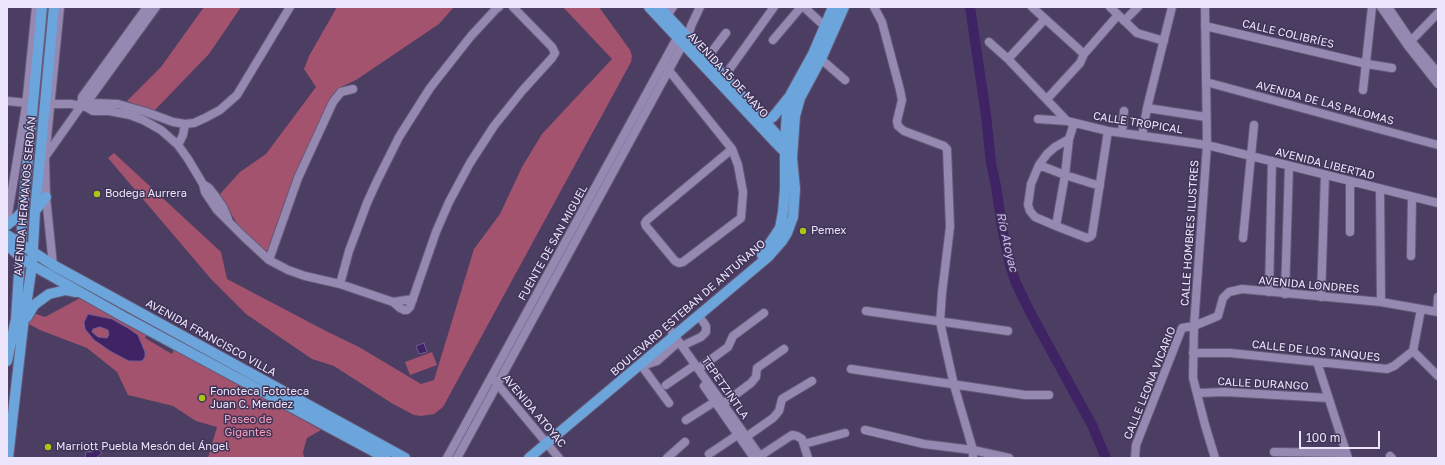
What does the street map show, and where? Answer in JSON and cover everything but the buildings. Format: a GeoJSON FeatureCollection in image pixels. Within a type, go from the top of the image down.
{"type":"FeatureCollection","features":[{"type":"Feature","properties":{"kind":"main road","name":"AVENIDA HERMANOS SERDÁN"},"geometry":{"type":"LineString","coordinates":[[7,361],[10,334],[16,319],[28,108],[42,7]]}},
{"type":"Feature","properties":{"kind":"main road","name":"AVENIDA 15 DE MAYO"},"geometry":{"type":"LineString","coordinates":[[649,7],[668,15]]}},
{"type":"Feature","properties":{"kind":"main road","name":"AVENIDA 15 DE MAYO"},"geometry":{"type":"LineString","coordinates":[[659,7],[668,15],[722,79],[788,151]]}},
{"type":"Feature","properties":{"kind":"main road","name":"BOULEVARD ESTEBAN DE ANTUÑANO"},"geometry":{"type":"LineString","coordinates":[[529,458],[545,442],[674,339],[763,255],[780,228],[783,212],[788,151],[787,111],[791,94],[813,54],[833,7]]}},
{"type":"Feature","properties":{"kind":"main road","name":"BOULEVARD ESTEBAN DE ANTUÑANO"},"geometry":{"type":"LineString","coordinates":[[520,458],[545,442],[674,339],[768,257],[787,233],[794,212],[795,189],[788,151],[795,116],[800,98],[821,59],[844,7]]}},
{"type":"Feature","properties":{"kind":"main road","name":"AVENIDA HERMANOS SERDÁN"},"geometry":{"type":"LineString","coordinates":[[8,452],[9,426],[32,265],[35,211],[52,35],[52,21],[58,9]]}},
{"type":"Feature","properties":{"kind":"main road"},"geometry":{"type":"LineString","coordinates":[[52,35],[55,62]]}},
{"type":"Feature","properties":{"kind":"main road","name":"AVENIDA 15 DE MAYO"},"geometry":{"type":"LineString","coordinates":[[684,35],[707,58],[722,79],[762,118],[788,151]]}},
{"type":"Feature","properties":{"kind":"main road"},"geometry":{"type":"LineString","coordinates":[[762,118],[769,119],[773,117],[791,94]]}},
{"type":"Feature","properties":{"kind":"main road"},"geometry":{"type":"LineString","coordinates":[[35,211],[46,197]]}},
{"type":"Feature","properties":{"kind":"main road"},"geometry":{"type":"LineString","coordinates":[[7,225],[23,211]]}},
{"type":"Feature","properties":{"kind":"main road","name":"AVENIDA FRANCISCO VILLA"},"geometry":{"type":"LineString","coordinates":[[7,235],[53,265],[398,456]]}},
{"type":"Feature","properties":{"kind":"main road","name":"AVENIDA FRANCISCO VILLA"},"geometry":{"type":"LineString","coordinates":[[7,245],[32,265],[386,458]]}},
{"type":"Feature","properties":{"kind":"main road"},"geometry":{"type":"LineString","coordinates":[[23,326],[34,305],[49,294],[66,290],[84,293]]}},
{"type":"Feature","properties":{"kind":"main road"},"geometry":{"type":"LineString","coordinates":[[364,447],[370,458]]}},
{"type":"Feature","properties":{"kind":"street"},"geometry":{"type":"LineString","coordinates":[[7,220],[28,108],[36,7]]}},
{"type":"Feature","properties":{"kind":"street"},"geometry":{"type":"LineString","coordinates":[[45,158],[156,7]]}},
{"type":"Feature","properties":{"kind":"street"},"geometry":{"type":"LineString","coordinates":[[50,104],[84,106],[94,103],[118,104],[173,122],[185,124],[194,123],[220,110],[237,95],[290,7]]}},
{"type":"Feature","properties":{"kind":"street"},"geometry":{"type":"LineString","coordinates":[[340,284],[349,251],[367,203],[399,137],[430,88],[471,36],[499,7]]}},
{"type":"Feature","properties":{"kind":"street"},"geometry":{"type":"LineString","coordinates":[[144,9],[82,97],[84,106],[93,111],[118,112],[143,120],[161,130],[178,145],[203,184],[209,188],[223,207],[228,220],[269,260],[288,270],[305,276],[340,284],[393,302],[400,308],[407,310],[413,300],[436,232],[449,202],[470,163],[494,126],[555,53],[552,47],[513,7]]}},
{"type":"Feature","properties":{"kind":"street"},"geometry":{"type":"LineString","coordinates":[[684,35],[700,7]]}},
{"type":"Feature","properties":{"kind":"street"},"geometry":{"type":"LineString","coordinates":[[722,79],[774,7]]}},
{"type":"Feature","properties":{"kind":"street"},"geometry":{"type":"LineString","coordinates":[[773,40],[802,7],[820,22]]}},
{"type":"Feature","properties":{"kind":"street"},"geometry":{"type":"LineString","coordinates":[[874,7],[882,22],[900,90],[902,100],[897,121],[898,126],[904,131],[944,146],[947,149],[950,227],[940,322],[954,385],[973,454]]}},
{"type":"Feature","properties":{"kind":"street"},"geometry":{"type":"LineString","coordinates":[[1032,7],[1084,54]]}},
{"type":"Feature","properties":{"kind":"street"},"geometry":{"type":"LineString","coordinates":[[1110,7],[1137,33],[1164,41]]}},
{"type":"Feature","properties":{"kind":"street"},"geometry":{"type":"LineString","coordinates":[[1046,98],[1080,63],[1084,54],[1121,18],[1138,7]]}},
{"type":"Feature","properties":{"kind":"street"},"geometry":{"type":"LineString","coordinates":[[1142,136],[1147,108],[1172,7]]}},
{"type":"Feature","properties":{"kind":"street","name":"CALLE HOMBRES ILUSTRES"},"geometry":{"type":"LineString","coordinates":[[1206,7],[1207,145],[1194,326],[1193,378],[1215,458]]}},
{"type":"Feature","properties":{"kind":"street"},"geometry":{"type":"LineString","coordinates":[[1363,90],[1372,7]]}},
{"type":"Feature","properties":{"kind":"street"},"geometry":{"type":"LineString","coordinates":[[1381,7],[1437,78]]}},
{"type":"Feature","properties":{"kind":"street"},"geometry":{"type":"LineString","coordinates":[[1388,7],[1410,43]]}},
{"type":"Feature","properties":{"kind":"street"},"geometry":{"type":"LineString","coordinates":[[53,265],[46,197],[45,158],[55,62],[58,9]]}},
{"type":"Feature","properties":{"kind":"street"},"geometry":{"type":"LineString","coordinates":[[1410,43],[1438,13]]}},
{"type":"Feature","properties":{"kind":"street"},"geometry":{"type":"LineString","coordinates":[[1008,59],[1045,19]]}},
{"type":"Feature","properties":{"kind":"street","name":"CALLE COLIBRÍES"},"geometry":{"type":"LineString","coordinates":[[1205,26],[1367,64],[1392,68]]}},
{"type":"Feature","properties":{"kind":"street"},"geometry":{"type":"LineString","coordinates":[[707,58],[726,33]]}},
{"type":"Feature","properties":{"kind":"street","name":"FUENTE DE SAN MIGUEL"},"geometry":{"type":"LineString","coordinates":[[456,458],[494,381],[664,63],[684,35]]}},
{"type":"Feature","properties":{"kind":"street","name":"FUENTE DE SAN MIGUEL"},"geometry":{"type":"LineString","coordinates":[[447,458],[494,381],[669,71],[684,35]]}},
{"type":"Feature","properties":{"kind":"street"},"geometry":{"type":"LineString","coordinates":[[989,42],[1008,59],[1070,122],[1065,175],[1056,226]]}},
{"type":"Feature","properties":{"kind":"street"},"geometry":{"type":"LineString","coordinates":[[821,59],[844,80]]}},
{"type":"Feature","properties":{"kind":"street"},"geometry":{"type":"LineString","coordinates":[[664,63],[732,149],[738,165],[743,192],[741,218],[683,262],[679,263],[675,261],[645,223],[732,149]]}},
{"type":"Feature","properties":{"kind":"street","name":"AVENIDA DE LAS PALOMAS"},"geometry":{"type":"LineString","coordinates":[[1206,82],[1438,145]]}},
{"type":"Feature","properties":{"kind":"street"},"geometry":{"type":"LineString","coordinates":[[269,260],[298,178],[333,102],[341,92],[354,89]]}},
{"type":"Feature","properties":{"kind":"street"},"geometry":{"type":"LineString","coordinates":[[7,101],[28,108]]}},
{"type":"Feature","properties":{"kind":"street"},"geometry":{"type":"LineString","coordinates":[[1147,108],[1206,117]]}},
{"type":"Feature","properties":{"kind":"street"},"geometry":{"type":"LineString","coordinates":[[1122,133],[1124,111]]}},
{"type":"Feature","properties":{"kind":"street","name":"CALLE TROPICAL"},"geometry":{"type":"LineString","coordinates":[[1038,119],[1070,122],[1108,131],[1207,145]]}},
{"type":"Feature","properties":{"kind":"street"},"geometry":{"type":"LineString","coordinates":[[178,145],[183,135],[185,124]]}},
{"type":"Feature","properties":{"kind":"street"},"geometry":{"type":"LineString","coordinates":[[1243,238],[1254,124]]}},
{"type":"Feature","properties":{"kind":"street"},"geometry":{"type":"LineString","coordinates":[[1069,139],[1055,146],[1039,165],[1031,184],[1028,205],[1030,211],[1035,217],[1090,238],[1092,235],[1108,131]]}},
{"type":"Feature","properties":{"kind":"street","name":"AVENIDA LIBERTAD"},"geometry":{"type":"LineString","coordinates":[[1207,145],[1438,203]]}},
{"type":"Feature","properties":{"kind":"street"},"geometry":{"type":"LineString","coordinates":[[1269,292],[1272,161]]}},
{"type":"Feature","properties":{"kind":"street"},"geometry":{"type":"LineString","coordinates":[[1039,165],[1100,186]]}},
{"type":"Feature","properties":{"kind":"street"},"geometry":{"type":"LineString","coordinates":[[1285,294],[1289,166]]}},
{"type":"Feature","properties":{"kind":"street"},"geometry":{"type":"LineString","coordinates":[[1321,298],[1324,175]]}},
{"type":"Feature","properties":{"kind":"street"},"geometry":{"type":"LineString","coordinates":[[1350,181],[1350,232]]}},
{"type":"Feature","properties":{"kind":"street"},"geometry":{"type":"LineString","coordinates":[[1380,189],[1381,302]]}},
{"type":"Feature","properties":{"kind":"street"},"geometry":{"type":"LineString","coordinates":[[1411,256],[1412,197]]}},
{"type":"Feature","properties":{"kind":"street","name":"AVENIDA LONDRES"},"geometry":{"type":"LineString","coordinates":[[1194,326],[1218,316],[1223,298],[1229,292],[1242,289],[1321,298],[1381,302],[1437,312]]}},
{"type":"Feature","properties":{"kind":"street"},"geometry":{"type":"LineString","coordinates":[[1437,312],[1438,297]]}},
{"type":"Feature","properties":{"kind":"street"},"geometry":{"type":"LineString","coordinates":[[1421,308],[1413,351],[1438,376]]}},
{"type":"Feature","properties":{"kind":"street"},"geometry":{"type":"LineString","coordinates":[[866,311],[1008,331]]}},
{"type":"Feature","properties":{"kind":"street"},"geometry":{"type":"LineString","coordinates":[[666,385],[728,347],[732,336],[764,313]]}},
{"type":"Feature","properties":{"kind":"street"},"geometry":{"type":"LineString","coordinates":[[674,339],[701,337],[706,332],[706,326],[699,316]]}},
{"type":"Feature","properties":{"kind":"street","name":"CALLE LEONA VICARIO"},"geometry":{"type":"LineString","coordinates":[[1134,458],[1136,445],[1180,332],[1182,328],[1194,326]]}},
{"type":"Feature","properties":{"kind":"street","name":"TEPETZINTLA"},"geometry":{"type":"LineString","coordinates":[[674,339],[757,457]]}},
{"type":"Feature","properties":{"kind":"street"},"geometry":{"type":"LineString","coordinates":[[686,420],[751,383],[756,377],[757,368],[784,349]]}},
{"type":"Feature","properties":{"kind":"street","name":"CALLE DE LOS TANQUES"},"geometry":{"type":"LineString","coordinates":[[1193,353],[1230,353],[1387,369],[1394,366],[1413,351]]}},
{"type":"Feature","properties":{"kind":"street"},"geometry":{"type":"LineString","coordinates":[[1274,452],[1347,456],[1317,362]]}},
{"type":"Feature","properties":{"kind":"street"},"geometry":{"type":"LineString","coordinates":[[642,364],[669,403]]}},
{"type":"Feature","properties":{"kind":"street"},"geometry":{"type":"LineString","coordinates":[[851,369],[1025,395],[1049,395]]}},
{"type":"Feature","properties":{"kind":"street","name":"AVENIDA ATOYAC"},"geometry":{"type":"LineString","coordinates":[[494,381],[558,458]]}},
{"type":"Feature","properties":{"kind":"street"},"geometry":{"type":"LineString","coordinates":[[709,454],[742,434],[773,418],[779,411],[782,399],[812,381]]}},
{"type":"Feature","properties":{"kind":"street","name":"CALLE DURANGO"},"geometry":{"type":"LineString","coordinates":[[1198,393],[1225,392],[1328,398]]}},
{"type":"Feature","properties":{"kind":"street"},"geometry":{"type":"LineString","coordinates":[[865,430],[973,454],[1009,458]]}},
{"type":"Feature","properties":{"kind":"street"},"geometry":{"type":"LineString","coordinates":[[804,444],[845,433]]}},
{"type":"Feature","properties":{"kind":"street"},"geometry":{"type":"LineString","coordinates":[[757,457],[792,435],[802,439],[808,458]]}},
{"type":"Feature","properties":{"kind":"street"},"geometry":{"type":"LineString","coordinates":[[667,458],[685,442]]}},
{"type":"Feature","properties":{"kind":"green space"},"geometry":{"type":"Polygon","coordinates":[[[204,7],[241,7],[209,54],[153,112],[127,101],[161,67],[204,7]]]}},
{"type":"Feature","properties":{"kind":"green space"},"geometry":{"type":"Polygon","coordinates":[[[337,7],[454,7],[439,24],[333,94],[295,181],[269,250],[264,251],[239,227],[220,194],[240,172],[266,154],[316,87],[304,69],[309,56],[337,7]]]}},
{"type":"Feature","properties":{"kind":"green space"},"geometry":{"type":"Polygon","coordinates":[[[563,7],[599,7],[630,50],[632,56],[631,62],[443,407],[434,414],[421,416],[414,415],[393,404],[334,366],[312,359],[246,314],[211,279],[108,158],[114,153],[221,252],[227,279],[359,347],[421,384],[434,380],[474,249],[500,214],[522,167],[542,134],[612,59],[563,7]]]}},
{"type":"Feature","properties":{"kind":"green space","name":"Paseo de Gigantes"},"geometry":{"type":"Polygon","coordinates":[[[82,297],[147,334],[145,338],[172,354],[174,349],[321,430],[307,438],[303,452],[304,458],[208,458],[217,427],[196,421],[173,406],[128,395],[117,372],[87,348],[40,330],[27,323],[33,313],[45,317],[82,297]]]}},
{"type":"Feature","properties":{"kind":"green space"},"geometry":{"type":"Polygon","coordinates":[[[432,352],[437,365],[410,375],[405,362],[432,352]]]}},
{"type":"Feature","properties":{"kind":"shaded area"},"geometry":{"type":"Polygon","coordinates":[[[88,314],[112,319],[128,328],[138,335],[145,352],[145,357],[142,361],[129,361],[110,351],[94,340],[85,329],[84,322],[88,314]],[[100,327],[93,329],[92,332],[98,337],[107,338],[109,335],[108,330],[100,327]]]}},
{"type":"Feature","properties":{"kind":"shaded area"},"geometry":{"type":"Polygon","coordinates":[[[424,343],[427,352],[419,354],[416,346],[424,343]]]}},
{"type":"Feature","properties":{"kind":"shaded area"},"geometry":{"type":"Polygon","coordinates":[[[97,448],[102,453],[96,458],[85,458],[86,452],[91,452],[97,448]]]}},
{"type":"Feature","properties":{"kind":"waterway","name":"Río Atoyac"},"geometry":{"type":"LineString","coordinates":[[970,7],[986,115],[991,163],[1010,265],[1016,283],[1030,312],[1092,425],[1106,458]]}},
{"type":"Feature","properties":{"kind":"place","name":"Bodega Aurrera"},"geometry":{"type":"Point","coordinates":[97,194]}},
{"type":"Feature","properties":{"kind":"place","name":"Pemex"},"geometry":{"type":"Point","coordinates":[803,231]}},
{"type":"Feature","properties":{"kind":"place","name":"Fonoteca Fototeca Juan C. Mendez"},"geometry":{"type":"Point","coordinates":[202,398]}},
{"type":"Feature","properties":{"kind":"place","name":"Marriott Puebla Mesón del Ángel"},"geometry":{"type":"Point","coordinates":[48,447]}}]}
